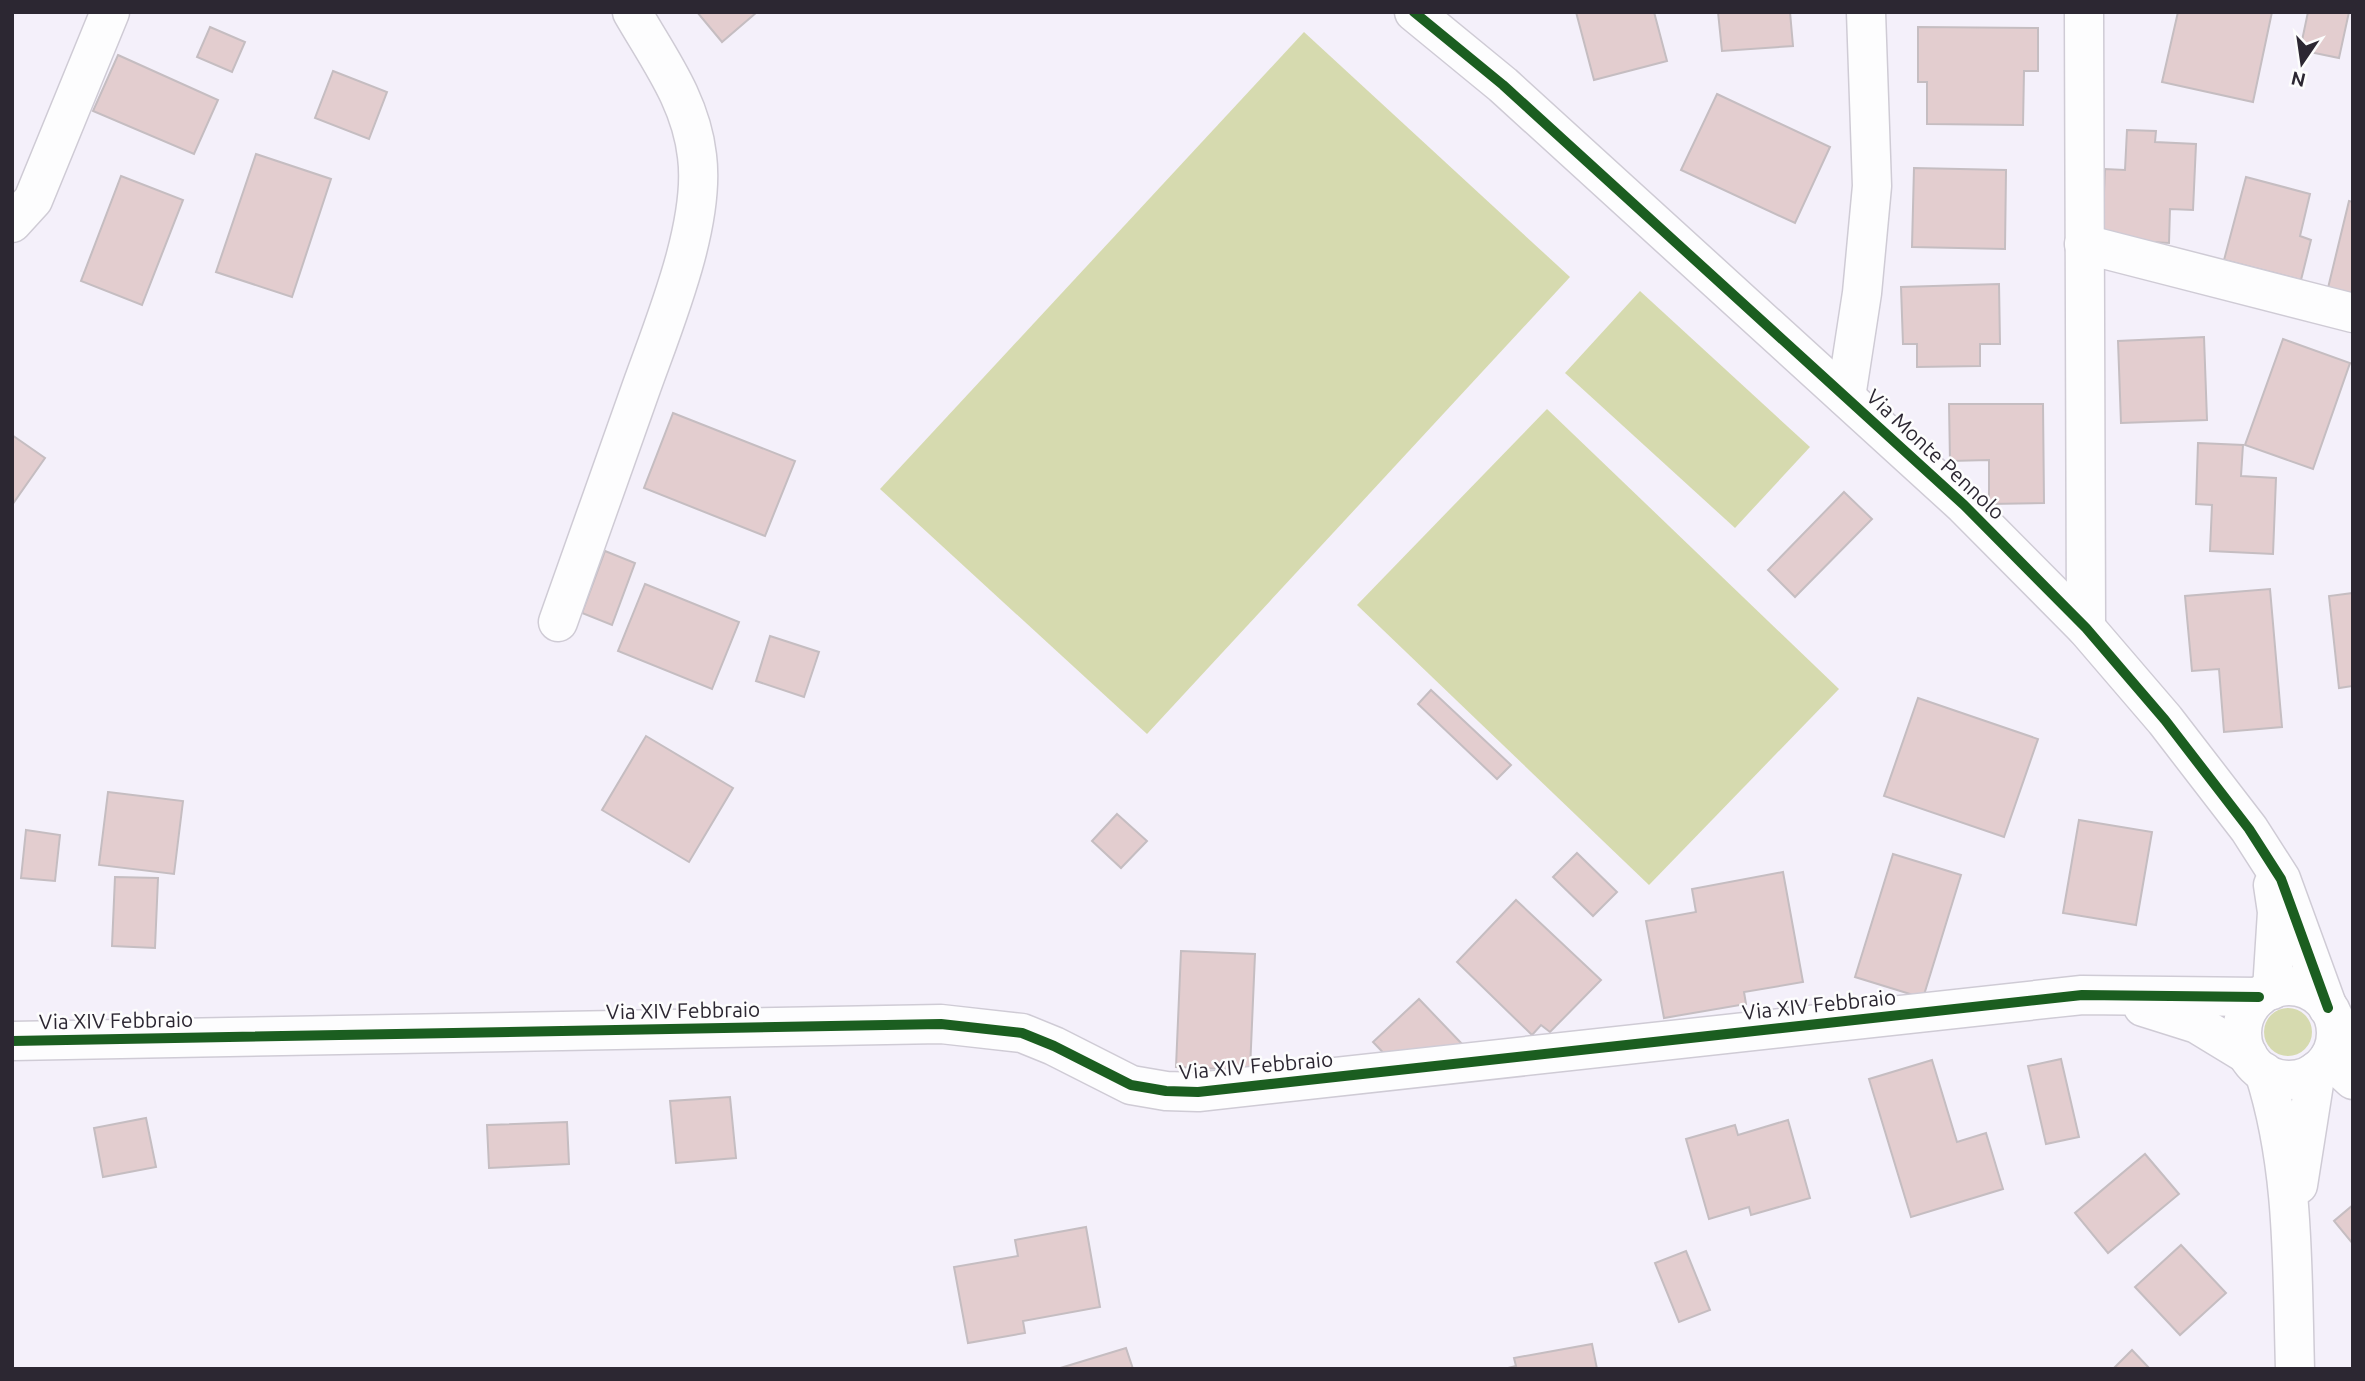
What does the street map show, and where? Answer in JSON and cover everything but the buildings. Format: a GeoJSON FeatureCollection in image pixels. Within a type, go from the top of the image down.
{"type":"FeatureCollection","features":[{"type":"Feature","properties":{"kind":"street"},"geometry":{"type":"LineString","coordinates":[[12,223],[33,200],[110,12]]}},
{"type":"Feature","properties":{"kind":"street"},"geometry":{"type":"LineString","coordinates":[[558,622],[668,312],[687,244],[698,186],[695,144],[681,97],[632,12]]}},
{"type":"Feature","properties":{"kind":"street","name":"Via Monte Pennolo"},"geometry":{"type":"LineString","coordinates":[[1415,12],[1483,68],[1846,397],[1987,527],[2086,628],[2165,720],[2249,829],[2281,879],[2335,1046]]}},
{"type":"Feature","properties":{"kind":"street"},"geometry":{"type":"LineString","coordinates":[[1846,397],[1862,293],[1872,186],[1872,107],[1866,12]]}},
{"type":"Feature","properties":{"kind":"street"},"geometry":{"type":"LineString","coordinates":[[2084,12],[2086,628]]}},
{"type":"Feature","properties":{"kind":"street"},"geometry":{"type":"LineString","coordinates":[[2084,244],[2353,313]]}},
{"type":"Feature","properties":{"kind":"street","name":"Via Monte Pennolo"},"geometry":{"type":"LineString","coordinates":[[2249,829],[2266,863],[2277,912],[2265,993]]}},
{"type":"Feature","properties":{"kind":"street"},"geometry":{"type":"LineString","coordinates":[[2291,1221],[2335,1046],[2314,993],[2286,986],[2265,993],[2244,1019],[2243,1044],[2256,1064],[2278,1115],[2291,1221],[2295,1369]]}},
{"type":"Feature","properties":{"kind":"street","name":"Via XIV Febbraio"},"geometry":{"type":"LineString","coordinates":[[12,1041],[963,1025],[1007,1030],[1037,1038],[1132,1085],[1166,1091],[1198,1092],[2082,995],[2265,993]]}},
{"type":"Feature","properties":{"kind":"street","name":"Via XIV Febbraio"},"geometry":{"type":"LineString","coordinates":[[2082,995],[2179,1017],[2197,1024],[2256,1064]]}},
{"type":"Feature","properties":{"kind":"street"},"geometry":{"type":"LineString","coordinates":[[2256,1064],[2290,1080],[2335,1046]]}},
{"type":"Feature","properties":{"kind":"green space"},"geometry":{"type":"Polygon","coordinates":[[[1304,32],[1570,277],[1147,734],[880,489],[1304,32]]]}},
{"type":"Feature","properties":{"kind":"green space"},"geometry":{"type":"Polygon","coordinates":[[[1640,291],[1810,447],[1735,528],[1565,373],[1640,291]]]}},
{"type":"Feature","properties":{"kind":"green space"},"geometry":{"type":"Polygon","coordinates":[[[1547,409],[1839,689],[1649,885],[1357,605],[1547,409]]]}},
{"type":"Feature","properties":{"kind":"green space"},"geometry":{"type":"Polygon","coordinates":[[[2288,1008],[2297,1009],[2305,1015],[2311,1023],[2311,1041],[2305,1049],[2297,1055],[2288,1056],[2279,1055],[2271,1049],[2265,1041],[2264,1032],[2265,1023],[2271,1015],[2279,1009],[2288,1008]]]}},
{"type":"Feature","properties":{"kind":"cycle path"},"geometry":{"type":"LineString","coordinates":[[1414,12],[1503,85],[1964,505],[2086,628],[2165,720],[2249,829],[2281,879],[2328,1008]]}},
{"type":"Feature","properties":{"kind":"cycle path"},"geometry":{"type":"LineString","coordinates":[[12,1041],[941,1024],[1022,1033],[1131,1085],[1166,1091],[1198,1092],[2082,995],[2259,997]]}}]}
